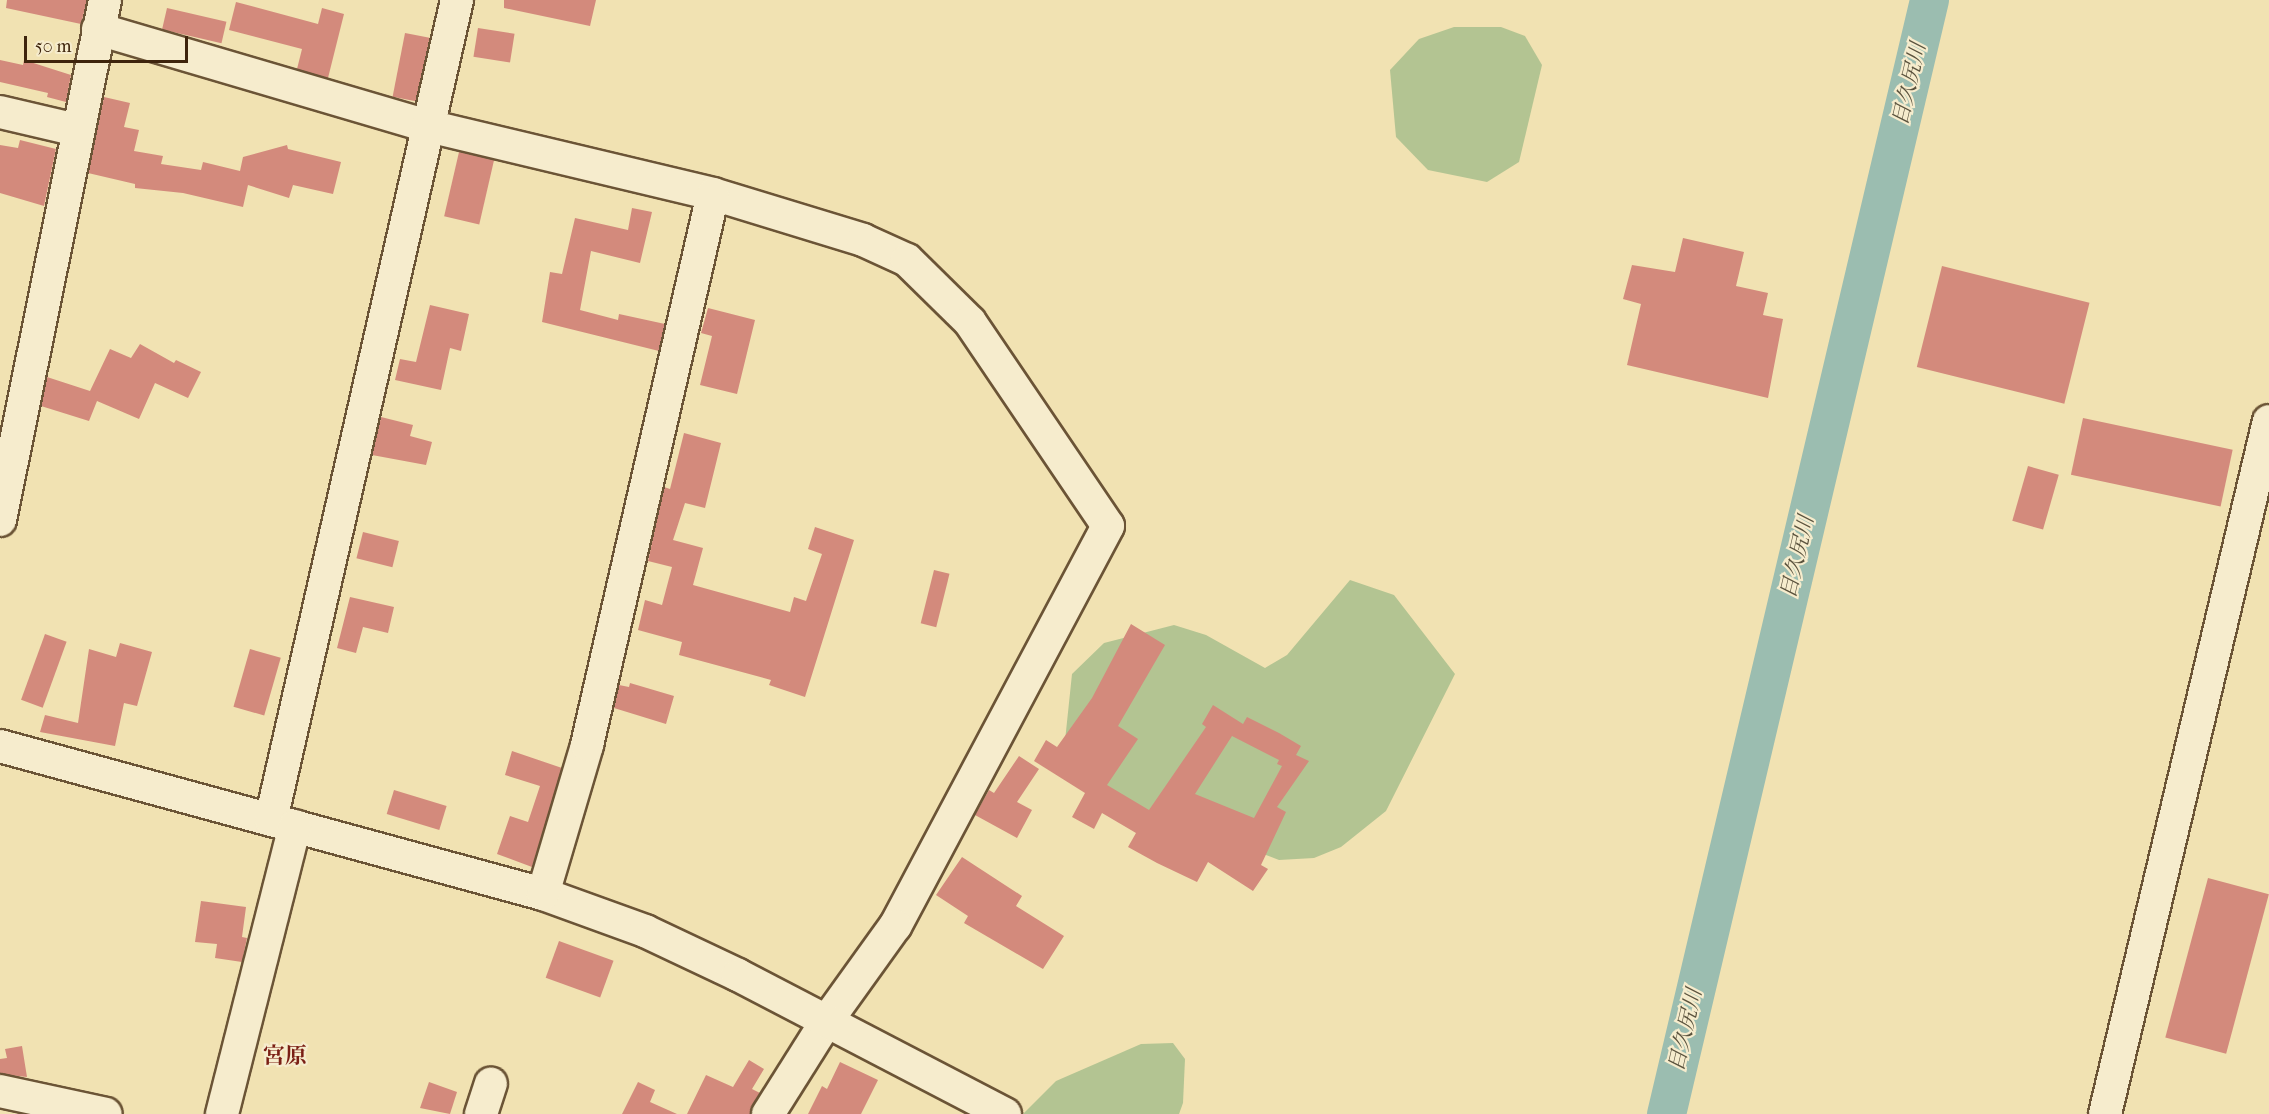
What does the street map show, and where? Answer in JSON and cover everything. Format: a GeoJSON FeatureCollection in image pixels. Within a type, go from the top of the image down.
{"type":"FeatureCollection","features":[{"type":"Feature","properties":{"kind":"street"},"geometry":{"type":"LineString","coordinates":[[222,1114],[428,126],[458,0]]}},
{"type":"Feature","properties":{"kind":"street"},"geometry":{"type":"LineString","coordinates":[[0,520],[101,14],[428,126],[713,194],[863,240],[907,260],[970,322],[1108,526],[895,926],[826,1022],[768,1114]]}},
{"type":"Feature","properties":{"kind":"street"},"geometry":{"type":"LineString","coordinates":[[0,112],[77,130]]}},
{"type":"Feature","properties":{"kind":"street"},"geometry":{"type":"LineString","coordinates":[[543,894],[587,745],[713,194]]}},
{"type":"Feature","properties":{"kind":"street"},"geometry":{"type":"LineString","coordinates":[[2105,1114],[2269,421]]}},
{"type":"Feature","properties":{"kind":"street"},"geometry":{"type":"LineString","coordinates":[[0,746],[543,894],[645,931],[1005,1114]]}},
{"type":"Feature","properties":{"kind":"street"},"geometry":{"type":"LineString","coordinates":[[481,1114],[491,1084]]}},
{"type":"Feature","properties":{"kind":"street"},"geometry":{"type":"LineString","coordinates":[[0,1091],[106,1114]]}},
{"type":"Feature","properties":{"kind":"green space"},"geometry":{"type":"Polygon","coordinates":[[[1454,27],[1501,27],[1525,36],[1542,65],[1519,162],[1487,182],[1428,170],[1396,137],[1390,70],[1419,39],[1454,27]]]}},
{"type":"Feature","properties":{"kind":"green space"},"geometry":{"type":"Polygon","coordinates":[[[1350,580],[1394,595],[1455,674],[1386,811],[1341,847],[1314,858],[1279,860],[1109,796],[1063,760],[1072,674],[1104,643],[1174,625],[1206,635],[1265,668],[1287,655],[1350,580]]]}},
{"type":"Feature","properties":{"kind":"green space"},"geometry":{"type":"Polygon","coordinates":[[[1173,1043],[1185,1059],[1183,1103],[1179,1114],[1023,1114],[1056,1081],[1141,1044],[1173,1043]]]}},
{"type":"Feature","properties":{"kind":"building"},"geometry":{"type":"Polygon","coordinates":[[[7,0],[87,0],[81,24],[6,8],[7,0]]]}},
{"type":"Feature","properties":{"kind":"building"},"geometry":{"type":"Polygon","coordinates":[[[504,0],[596,0],[590,26],[504,8],[504,0]]]}},
{"type":"Feature","properties":{"kind":"building"},"geometry":{"type":"Polygon","coordinates":[[[236,2],[318,24],[322,8],[344,14],[328,78],[297,69],[302,49],[229,30],[236,2]]]}},
{"type":"Feature","properties":{"kind":"building"},"geometry":{"type":"Polygon","coordinates":[[[167,8],[226,22],[221,43],[162,29],[167,8]]]}},
{"type":"Feature","properties":{"kind":"building"},"geometry":{"type":"Polygon","coordinates":[[[478,28],[515,34],[510,62],[473,57],[478,28]]]}},
{"type":"Feature","properties":{"kind":"building"},"geometry":{"type":"Polygon","coordinates":[[[405,33],[430,38],[417,102],[393,97],[405,33]]]}},
{"type":"Feature","properties":{"kind":"building"},"geometry":{"type":"Polygon","coordinates":[[[0,60],[23,65],[24,60],[71,75],[66,102],[47,97],[48,93],[0,82],[0,60]]]}},
{"type":"Feature","properties":{"kind":"building"},"geometry":{"type":"Polygon","coordinates":[[[104,97],[130,103],[124,127],[139,130],[134,151],[163,156],[161,164],[201,170],[203,162],[240,171],[243,157],[287,145],[288,149],[341,162],[333,194],[293,185],[289,198],[248,185],[243,207],[183,193],[135,188],[135,184],[88,173],[104,97]]]}},
{"type":"Feature","properties":{"kind":"building"},"geometry":{"type":"Polygon","coordinates":[[[20,140],[56,149],[44,206],[0,193],[0,145],[18,148],[20,140]]]}},
{"type":"Feature","properties":{"kind":"building"},"geometry":{"type":"Polygon","coordinates":[[[459,152],[494,160],[479,224],[444,216],[459,152]]]}},
{"type":"Feature","properties":{"kind":"building"},"geometry":{"type":"Polygon","coordinates":[[[632,208],[652,212],[640,263],[591,251],[580,310],[618,320],[619,314],[665,324],[659,351],[542,322],[550,272],[562,274],[575,218],[628,230],[632,208]]]}},
{"type":"Feature","properties":{"kind":"building"},"geometry":{"type":"Polygon","coordinates":[[[1683,238],[1744,252],[1736,286],[1768,293],[1763,315],[1783,319],[1768,398],[1627,365],[1641,304],[1623,299],[1632,265],[1675,272],[1683,238]]]}},
{"type":"Feature","properties":{"kind":"building"},"geometry":{"type":"Polygon","coordinates":[[[1942,266],[2089,303],[2064,404],[1917,367],[1942,266]]]}},
{"type":"Feature","properties":{"kind":"building"},"geometry":{"type":"Polygon","coordinates":[[[430,305],[469,314],[461,351],[450,348],[441,390],[395,380],[400,359],[416,362],[430,305]]]}},
{"type":"Feature","properties":{"kind":"building"},"geometry":{"type":"Polygon","coordinates":[[[708,308],[755,320],[737,394],[700,385],[712,336],[701,333],[708,308]]]}},
{"type":"Feature","properties":{"kind":"building"},"geometry":{"type":"Polygon","coordinates":[[[140,344],[174,363],[176,360],[201,372],[188,398],[155,383],[139,419],[97,401],[89,421],[41,406],[47,377],[90,391],[110,349],[131,358],[140,344]]]}},
{"type":"Feature","properties":{"kind":"building"},"geometry":{"type":"Polygon","coordinates":[[[381,417],[413,425],[410,436],[432,442],[426,465],[372,455],[381,417]]]}},
{"type":"Feature","properties":{"kind":"building"},"geometry":{"type":"Polygon","coordinates":[[[2083,418],[2233,450],[2221,507],[2071,475],[2083,418]]]}},
{"type":"Feature","properties":{"kind":"building"},"geometry":{"type":"Polygon","coordinates":[[[684,433],[721,443],[705,508],[685,503],[673,540],[703,548],[693,585],[790,612],[794,597],[806,601],[822,554],[808,549],[815,527],[854,540],[805,697],[769,685],[771,680],[679,655],[682,642],[638,630],[645,600],[662,605],[672,567],[648,561],[664,487],[670,489],[684,433]]]}},
{"type":"Feature","properties":{"kind":"building"},"geometry":{"type":"Polygon","coordinates":[[[2028,466],[2059,475],[2043,530],[2012,521],[2028,466]]]}},
{"type":"Feature","properties":{"kind":"building"},"geometry":{"type":"Polygon","coordinates":[[[363,532],[399,541],[392,567],[356,558],[363,532]]]}},
{"type":"Feature","properties":{"kind":"building"},"geometry":{"type":"Polygon","coordinates":[[[934,570],[950,574],[936,627],[921,623],[934,570]]]}},
{"type":"Feature","properties":{"kind":"building"},"geometry":{"type":"Polygon","coordinates":[[[350,597],[394,607],[388,633],[363,627],[356,653],[337,648],[350,597]]]}},
{"type":"Feature","properties":{"kind":"building"},"geometry":{"type":"Polygon","coordinates":[[[1131,624],[1165,645],[1118,726],[1138,739],[1107,785],[1149,810],[1206,727],[1202,724],[1213,705],[1243,724],[1247,717],[1301,746],[1296,755],[1309,761],[1277,807],[1286,812],[1261,865],[1268,869],[1253,891],[1208,862],[1197,882],[1157,863],[1128,847],[1136,833],[1102,813],[1094,829],[1072,817],[1085,793],[1034,761],[1046,740],[1057,747],[1092,698],[1131,624]],[[1232,736],[1195,794],[1254,818],[1282,766],[1277,764],[1279,760],[1232,736]]]}},
{"type":"Feature","properties":{"kind":"building"},"geometry":{"type":"Polygon","coordinates":[[[45,634],[67,642],[43,708],[21,700],[45,634]]]}},
{"type":"Feature","properties":{"kind":"building"},"geometry":{"type":"Polygon","coordinates":[[[120,643],[152,652],[137,706],[124,703],[115,746],[40,732],[45,715],[78,723],[89,649],[116,657],[120,643]]]}},
{"type":"Feature","properties":{"kind":"building"},"geometry":{"type":"Polygon","coordinates":[[[250,649],[281,658],[264,715],[233,707],[250,649]]]}},
{"type":"Feature","properties":{"kind":"building"},"geometry":{"type":"Polygon","coordinates":[[[630,683],[674,696],[666,724],[614,708],[619,685],[629,687],[630,683]]]}},
{"type":"Feature","properties":{"kind":"building"},"geometry":{"type":"Polygon","coordinates":[[[512,751],[562,768],[532,867],[497,854],[510,816],[528,822],[540,786],[505,775],[512,751]]]}},
{"type":"Feature","properties":{"kind":"building"},"geometry":{"type":"Polygon","coordinates":[[[1019,756],[1039,769],[1017,802],[1032,810],[1017,838],[975,815],[989,790],[994,793],[1019,756]]]}},
{"type":"Feature","properties":{"kind":"building"},"geometry":{"type":"Polygon","coordinates":[[[394,790],[447,806],[439,830],[387,814],[394,790]]]}},
{"type":"Feature","properties":{"kind":"building"},"geometry":{"type":"Polygon","coordinates":[[[962,857],[1022,896],[1016,906],[1064,936],[1043,969],[964,923],[968,916],[936,895],[962,857]]]}},
{"type":"Feature","properties":{"kind":"building"},"geometry":{"type":"Polygon","coordinates":[[[2208,878],[2269,894],[2226,1054],[2165,1037],[2208,878]]]}},
{"type":"Feature","properties":{"kind":"building"},"geometry":{"type":"Polygon","coordinates":[[[201,901],[246,907],[242,937],[247,938],[242,962],[215,958],[217,944],[195,942],[201,901]]]}},
{"type":"Feature","properties":{"kind":"building"},"geometry":{"type":"Polygon","coordinates":[[[559,941],[614,961],[600,997],[546,978],[559,941]]]}},
{"type":"Feature","properties":{"kind":"building"},"geometry":{"type":"Polygon","coordinates":[[[22,1046],[27,1077],[0,1074],[0,1059],[7,1058],[5,1049],[22,1046]]]}},
{"type":"Feature","properties":{"kind":"building"},"geometry":{"type":"Polygon","coordinates":[[[749,1060],[764,1069],[752,1089],[760,1093],[750,1114],[687,1114],[706,1075],[733,1087],[749,1060]]]}},
{"type":"Feature","properties":{"kind":"building"},"geometry":{"type":"Polygon","coordinates":[[[840,1062],[878,1080],[861,1114],[808,1114],[822,1086],[827,1089],[840,1062]]]}},
{"type":"Feature","properties":{"kind":"building"},"geometry":{"type":"Polygon","coordinates":[[[429,1082],[457,1092],[450,1114],[420,1108],[429,1082]]]}},
{"type":"Feature","properties":{"kind":"building"},"geometry":{"type":"Polygon","coordinates":[[[638,1082],[655,1090],[650,1102],[677,1114],[622,1114],[638,1082]]]}},
{"type":"Feature","properties":{"kind":"waterway","name":"目久尻川"},"geometry":{"type":"LineString","coordinates":[[1666,1114],[1929,0]]}},
{"type":"Feature","properties":{"kind":"district","name":"宮原"},"geometry":{"type":"Point","coordinates":[285,1057]}}]}
